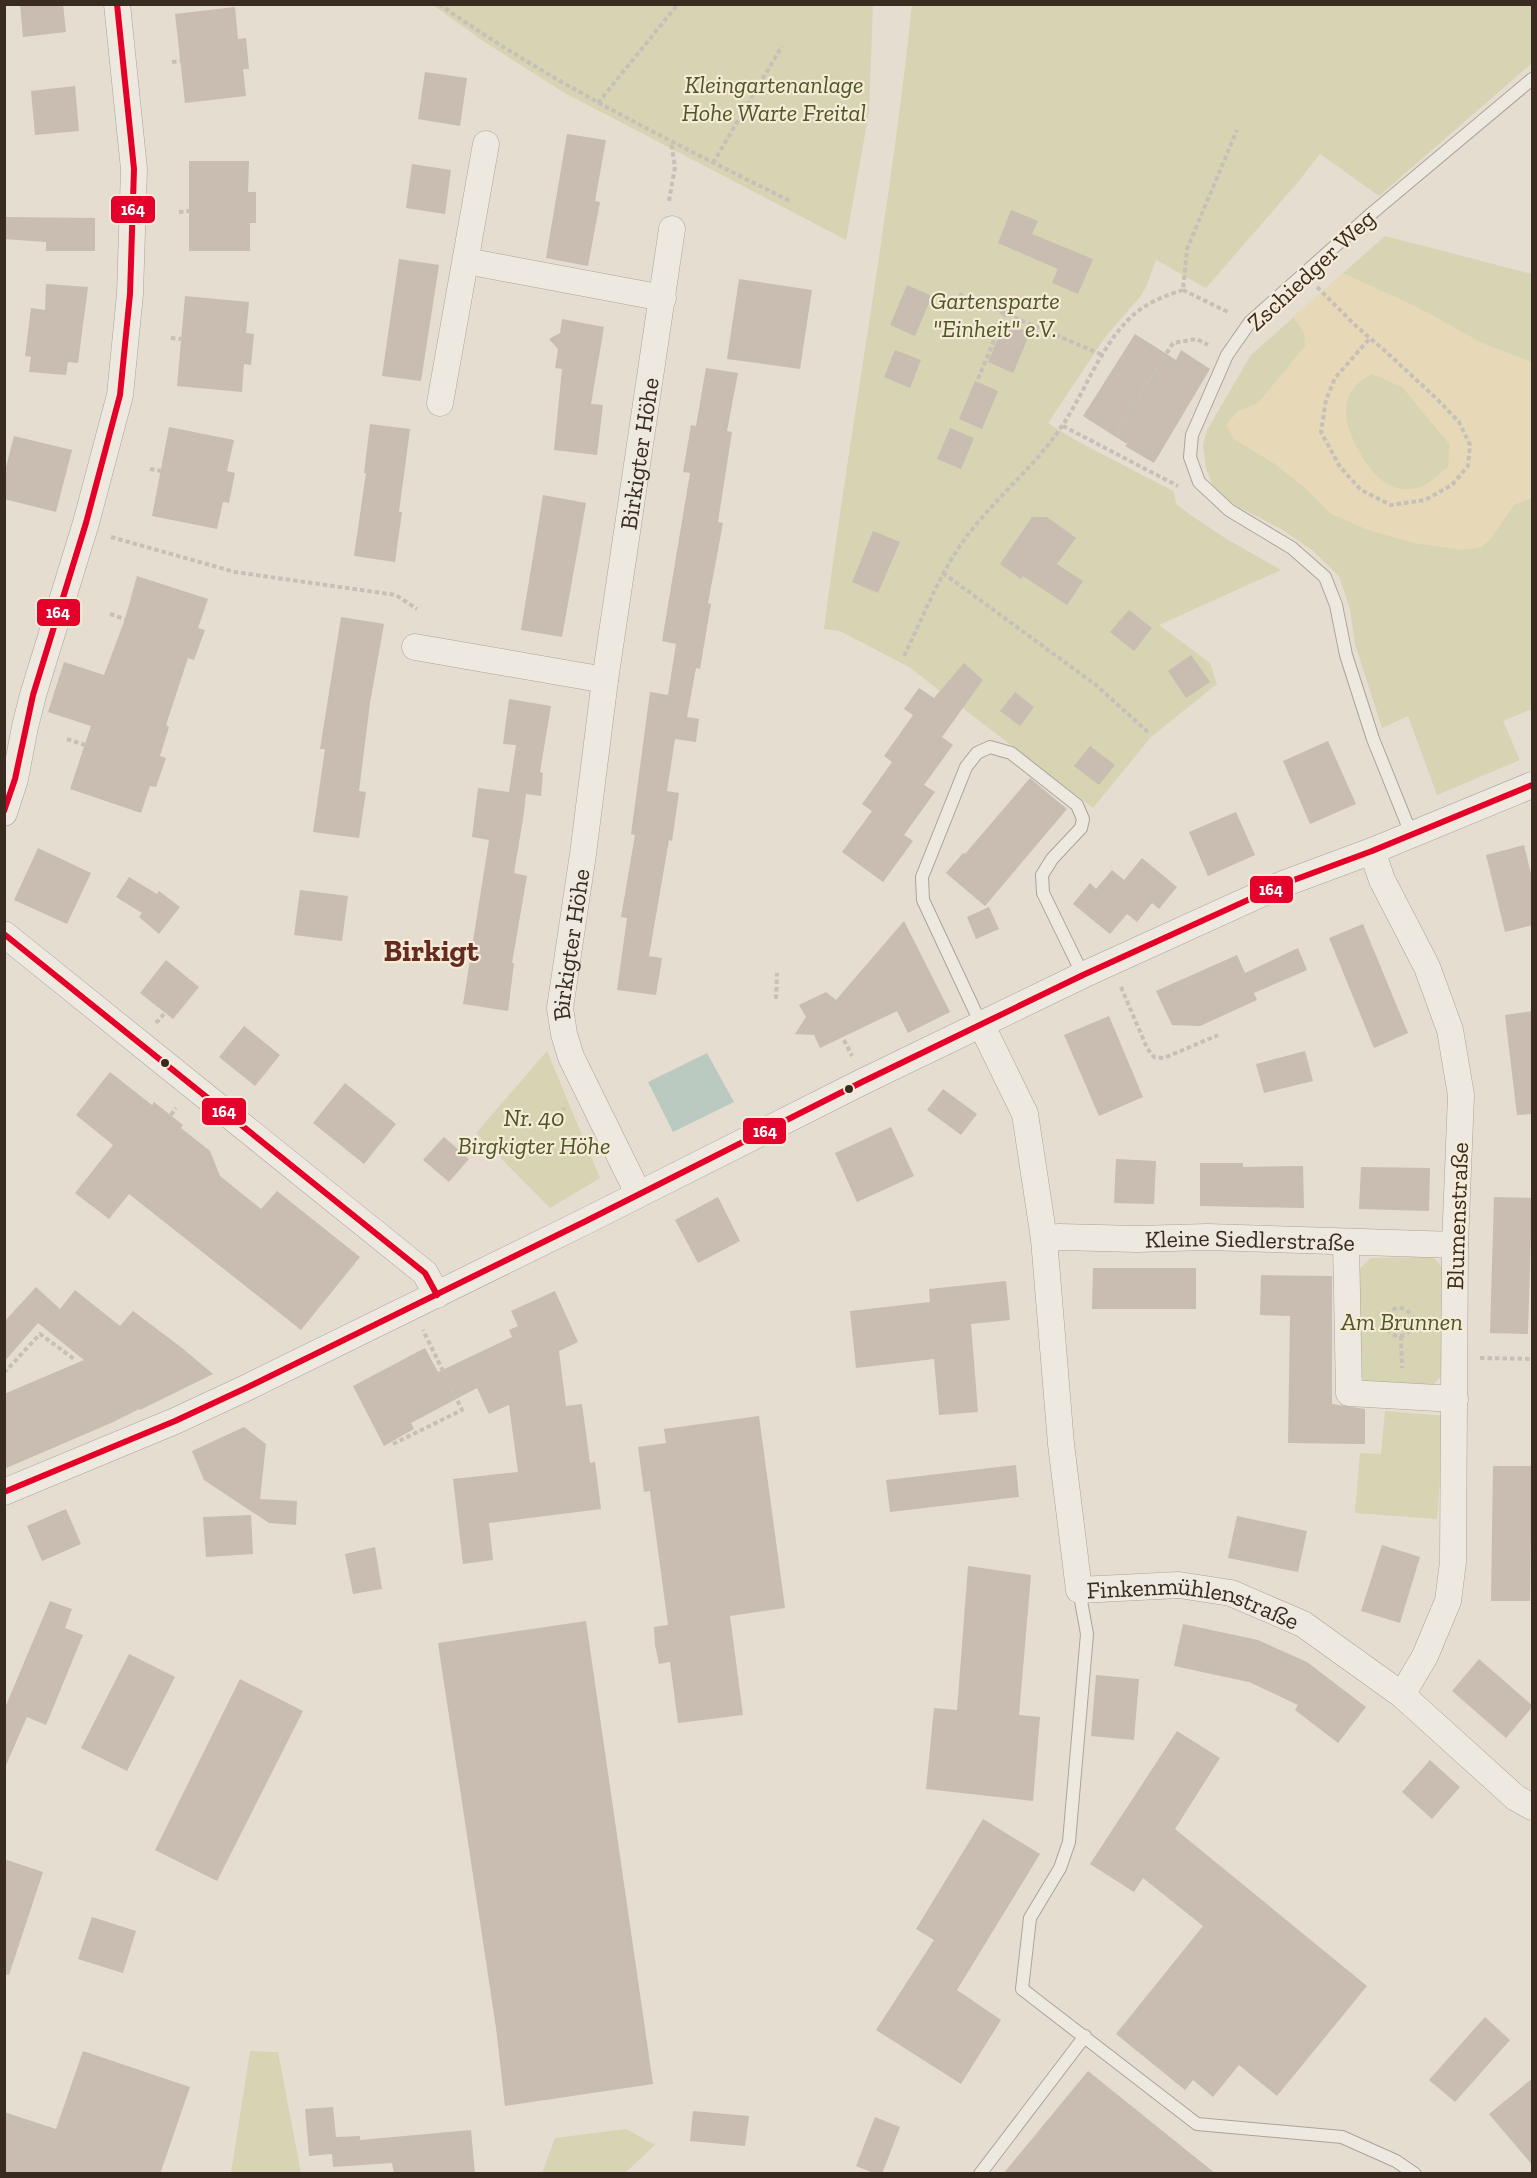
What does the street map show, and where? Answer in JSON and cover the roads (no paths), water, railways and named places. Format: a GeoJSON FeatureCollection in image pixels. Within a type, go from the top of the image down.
{"type":"FeatureCollection","features":[{"type":"Feature","properties":{"kind":"street"},"geometry":{"type":"LineString","coordinates":[[4,813],[15,779],[33,695],[86,523],[120,395],[130,294],[134,170],[117,4]]}},
{"type":"Feature","properties":{"kind":"street"},"geometry":{"type":"LineString","coordinates":[[440,403],[486,144]]}},
{"type":"Feature","properties":{"kind":"street","name":"Birkigter Höhe"},"geometry":{"type":"LineString","coordinates":[[638,1193],[571,1057],[560,1008],[583,854],[605,680],[672,229]]}},
{"type":"Feature","properties":{"kind":"street"},"geometry":{"type":"LineString","coordinates":[[466,261],[663,298]]}},
{"type":"Feature","properties":{"kind":"street"},"geometry":{"type":"LineString","coordinates":[[415,647],[605,680]]}},
{"type":"Feature","properties":{"kind":"street"},"geometry":{"type":"LineString","coordinates":[[4,1492],[175,1420],[437,1295],[638,1193],[1083,975],[1283,884],[1412,836],[1533,785]]}},
{"type":"Feature","properties":{"kind":"street","name":"Blumenstraße"},"geometry":{"type":"LineString","coordinates":[[1372,851],[1382,880],[1427,967],[1450,1030],[1461,1095],[1455,1245],[1453,1562],[1448,1601],[1425,1656],[1402,1695]]}},
{"type":"Feature","properties":{"kind":"street"},"geometry":{"type":"LineString","coordinates":[[4,934],[425,1273],[437,1295]]}},
{"type":"Feature","properties":{"kind":"street","name":"Finkenmühlenstraße"},"geometry":{"type":"LineString","coordinates":[[981,1024],[1025,1114],[1044,1239],[1061,1444],[1079,1590],[1179,1585],[1231,1593],[1303,1624],[1402,1695],[1516,1797],[1533,1807]]}},
{"type":"Feature","properties":{"kind":"street","name":"Kleine Siedlerstraße"},"geometry":{"type":"LineString","coordinates":[[1044,1239],[1208,1237],[1455,1245]]}},
{"type":"Feature","properties":{"kind":"street"},"geometry":{"type":"LineString","coordinates":[[1346,1243],[1348,1393],[1455,1399]]}},
{"type":"Feature","properties":{"kind":"lane","name":"Zschiedger Weg"},"geometry":{"type":"LineString","coordinates":[[1412,836],[1373,739],[1346,655],[1336,605],[1325,577],[1292,548],[1229,510],[1199,482],[1190,457],[1192,435],[1227,356],[1250,322],[1371,214],[1533,79]]}},
{"type":"Feature","properties":{"kind":"lane"},"geometry":{"type":"LineString","coordinates":[[981,1024],[923,900],[922,877],[966,767],[977,753],[990,747],[1011,753],[1077,805],[1083,819],[1081,828],[1052,859],[1042,875],[1043,893],[1083,975]]}},
{"type":"Feature","properties":{"kind":"lane"},"geometry":{"type":"LineString","coordinates":[[1079,1590],[1087,1634],[1069,1842],[1060,1868],[1030,1918],[1022,1989],[1197,2124],[1342,2137],[1396,2161],[1415,2174]]}},
{"type":"Feature","properties":{"kind":"lane"},"geometry":{"type":"LineString","coordinates":[[980,2174],[1085,2036]]}},
{"type":"Feature","properties":{"kind":"district","name":"Birkigt"},"geometry":{"type":"Point","coordinates":[431,951]}},
{"type":"Feature","properties":{"kind":"park label","name":"Kleingartenanlage Hohe Warte Freital"},"geometry":{"type":"Point","coordinates":[774,98]}},
{"type":"Feature","properties":{"kind":"park label","name":"Gartensparte \"Einheit\" e.V."},"geometry":{"type":"Point","coordinates":[995,314]}},
{"type":"Feature","properties":{"kind":"park label","name":"Nr. 40 Birgkigter Höhe"},"geometry":{"type":"Point","coordinates":[534,1131]}},
{"type":"Feature","properties":{"kind":"park label","name":"Am Brunnen"},"geometry":{"type":"Point","coordinates":[1402,1321]}}]}
